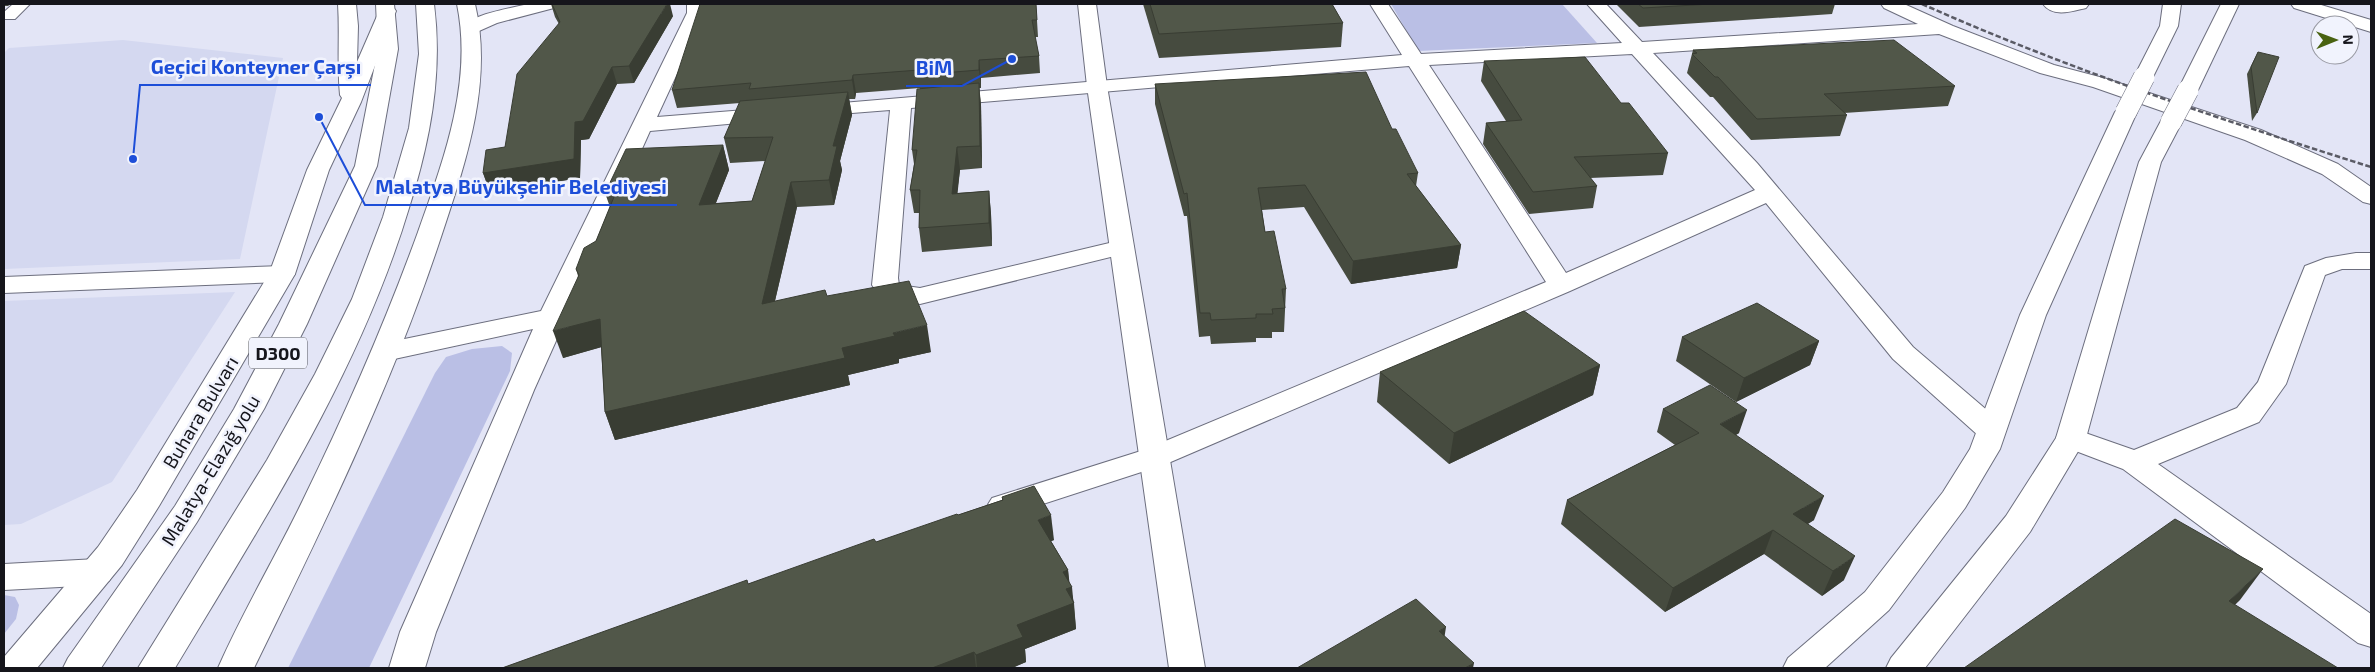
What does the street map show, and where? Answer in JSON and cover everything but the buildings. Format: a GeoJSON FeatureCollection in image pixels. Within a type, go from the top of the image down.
{"type":"FeatureCollection","features":[{"type":"Feature","properties":{"kind":"main road"},"geometry":{"type":"LineString","coordinates":[[347,4],[349,26],[347,63],[350,102]]}},
{"type":"Feature","properties":{"kind":"main road","name":"D300"},"geometry":{"type":"LineString","coordinates":[[156,668],[237,537],[293,439],[351,331],[383,254],[415,155],[426,88],[429,29],[426,4]]}},
{"type":"Feature","properties":{"kind":"main road"},"geometry":{"type":"LineString","coordinates":[[236,668],[305,532],[385,352],[423,254],[452,166],[469,91],[469,15],[490,19],[548,4]]}},
{"type":"Feature","properties":{"kind":"main road"},"geometry":{"type":"LineString","coordinates":[[1087,4],[1097,86],[1187,668]]}},
{"type":"Feature","properties":{"kind":"main road"},"geometry":{"type":"LineString","coordinates":[[1379,4],[1413,60],[1561,285]]}},
{"type":"Feature","properties":{"kind":"main road"},"geometry":{"type":"LineString","coordinates":[[1596,4],[1639,48],[1769,193],[1903,353],[1991,430]]}},
{"type":"Feature","properties":{"kind":"main road"},"geometry":{"type":"LineString","coordinates":[[1890,4],[1941,28],[2047,69],[2100,83],[2253,135],[2330,169],[2371,197]]}},
{"type":"Feature","properties":{"kind":"main road"},"geometry":{"type":"LineString","coordinates":[[2052,4],[2062,8],[2080,4]]}},
{"type":"Feature","properties":{"kind":"main road"},"geometry":{"type":"LineString","coordinates":[[1801,668],[1877,601],[1954,500],[1985,449],[2033,315],[2126,112],[2169,26],[2172,4]]}},
{"type":"Feature","properties":{"kind":"main road"},"geometry":{"type":"LineString","coordinates":[[1904,668],[2018,524],[2071,438],[2150,162],[2230,4]]}},
{"type":"Feature","properties":{"kind":"main road"},"geometry":{"type":"LineString","coordinates":[[2300,4],[2371,26]]}},
{"type":"Feature","properties":{"kind":"main road","name":"Buhara Bulvarı"},"geometry":{"type":"LineString","coordinates":[[16,668],[110,556],[148,498],[282,274],[318,170],[350,102],[386,7]]}},
{"type":"Feature","properties":{"kind":"main road","name":"Malatya-Elazığ yolu"},"geometry":{"type":"LineString","coordinates":[[81,668],[186,514],[249,409],[293,324],[366,166],[388,50],[386,7]]}},
{"type":"Feature","properties":{"kind":"main road"},"geometry":{"type":"LineString","coordinates":[[407,668],[418,632],[552,317],[643,125],[702,10]]}},
{"type":"Feature","properties":{"kind":"main road"},"geometry":{"type":"LineString","coordinates":[[643,125],[1413,60],[1639,48],[1941,28]]}},
{"type":"Feature","properties":{"kind":"main road"},"geometry":{"type":"LineString","coordinates":[[901,103],[885,278],[885,285],[891,292],[920,296],[1122,247]]}},
{"type":"Feature","properties":{"kind":"main road"},"geometry":{"type":"LineString","coordinates":[[977,515],[1155,457],[1561,285],[1769,193]]}},
{"type":"Feature","properties":{"kind":"main road"},"geometry":{"type":"LineString","coordinates":[[2134,462],[2248,415],[2272,384],[2314,271],[2334,262],[2371,261]]}},
{"type":"Feature","properties":{"kind":"main road"},"geometry":{"type":"LineString","coordinates":[[4,285],[282,274]]}},
{"type":"Feature","properties":{"kind":"main road"},"geometry":{"type":"LineString","coordinates":[[385,352],[552,317]]}},
{"type":"Feature","properties":{"kind":"main road"},"geometry":{"type":"LineString","coordinates":[[2071,438],[2134,462],[2371,633]]}},
{"type":"Feature","properties":{"kind":"main road"},"geometry":{"type":"LineString","coordinates":[[4,577],[97,572]]}},
{"type":"Feature","properties":{"kind":"street"},"geometry":{"type":"LineString","coordinates":[[9,16],[22,4]]}},
{"type":"Feature","properties":{"kind":"shaded area"},"geometry":{"type":"Polygon","coordinates":[[[1391,4],[1562,4],[1597,43],[1418,51],[1391,4]]]}},
{"type":"Feature","properties":{"kind":"shaded area"},"geometry":{"type":"Polygon","coordinates":[[[123,40],[283,58],[240,259],[4,269],[4,53],[9,48],[123,40]]]}},
{"type":"Feature","properties":{"kind":"shaded area"},"geometry":{"type":"Polygon","coordinates":[[[235,292],[112,482],[21,524],[4,525],[4,301],[235,292]]]}},
{"type":"Feature","properties":{"kind":"shaded area"},"geometry":{"type":"Polygon","coordinates":[[[502,346],[512,353],[510,371],[369,668],[288,668],[435,373],[446,357],[472,349],[502,346]]]}},
{"type":"Feature","properties":{"kind":"shaded area"},"geometry":{"type":"Polygon","coordinates":[[[4,595],[15,597],[19,605],[16,619],[4,634],[4,595]]]}},
{"type":"Feature","properties":{"kind":"railway"},"geometry":{"type":"LineString","coordinates":[[1922,4],[2032,50],[2144,92],[2371,167]]}},
{"type":"Feature","properties":{"kind":"place","name":"BiM"},"geometry":{"type":"Point","coordinates":[1012,59]}},
{"type":"Feature","properties":{"kind":"place","name":"Malatya Büyükşehir Belediyesi"},"geometry":{"type":"Point","coordinates":[319,117]}},
{"type":"Feature","properties":{"kind":"place","name":"Geçici Konteyner Çarşı"},"geometry":{"type":"Point","coordinates":[133,159]}}]}
